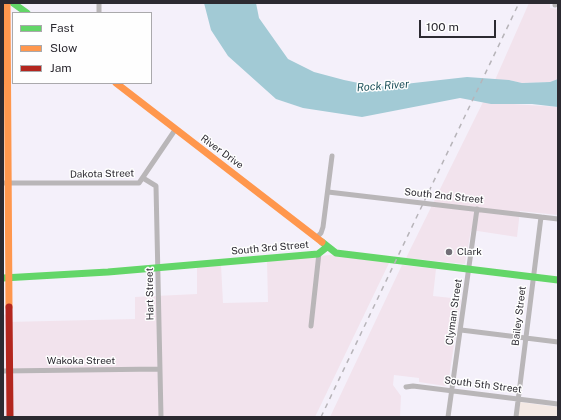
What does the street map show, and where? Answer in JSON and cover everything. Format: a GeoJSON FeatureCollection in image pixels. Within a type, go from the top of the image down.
{"type":"FeatureCollection","features":[{"type":"Feature","properties":{"kind":"street"},"geometry":{"type":"LineString","coordinates":[[7,3],[6,370],[10,417]]}},
{"type":"Feature","properties":{"kind":"street"},"geometry":{"type":"LineString","coordinates":[[13,3],[26,12]]}},
{"type":"Feature","properties":{"kind":"street","name":"River Drive"},"geometry":{"type":"LineString","coordinates":[[117,84],[175,130],[243,180],[327,247]]}},
{"type":"Feature","properties":{"kind":"street","name":"Dakota Street"},"geometry":{"type":"LineString","coordinates":[[6,183],[139,183],[175,130]]}},
{"type":"Feature","properties":{"kind":"street"},"geometry":{"type":"LineString","coordinates":[[316,238],[323,228],[332,156]]}},
{"type":"Feature","properties":{"kind":"street","name":"Hart Street"},"geometry":{"type":"LineString","coordinates":[[143,178],[156,186],[161,417]]}},
{"type":"Feature","properties":{"kind":"street","name":"South 2nd Street"},"geometry":{"type":"LineString","coordinates":[[328,192],[558,219]]}},
{"type":"Feature","properties":{"kind":"street","name":"Clyman Street"},"geometry":{"type":"LineString","coordinates":[[448,417],[477,209]]}},
{"type":"Feature","properties":{"kind":"street","name":"Bailey Street"},"geometry":{"type":"LineString","coordinates":[[516,417],[541,217]]}},
{"type":"Feature","properties":{"kind":"street"},"geometry":{"type":"LineString","coordinates":[[327,247],[341,254],[469,268],[558,280]]}},
{"type":"Feature","properties":{"kind":"street","name":"South 3rd Street"},"geometry":{"type":"LineString","coordinates":[[6,278],[158,268],[319,253],[327,247]]}},
{"type":"Feature","properties":{"kind":"street"},"geometry":{"type":"LineString","coordinates":[[311,326],[319,253]]}},
{"type":"Feature","properties":{"kind":"street"},"geometry":{"type":"LineString","coordinates":[[461,330],[558,342]]}},
{"type":"Feature","properties":{"kind":"street","name":"Wakoka Street"},"geometry":{"type":"LineString","coordinates":[[6,370],[160,369]]}},
{"type":"Feature","properties":{"kind":"street","name":"South 5th Street"},"geometry":{"type":"LineString","coordinates":[[406,387],[452,390],[558,404]]}},
{"type":"Feature","properties":{"kind":"shaded area"},"geometry":{"type":"Polygon","coordinates":[[[529,3],[550,3],[550,8],[558,9],[558,79],[550,82],[522,83],[509,80],[495,80],[529,3]]]}},
{"type":"Feature","properties":{"kind":"shaded area"},"geometry":{"type":"Polygon","coordinates":[[[483,102],[558,107],[558,215],[520,211],[517,237],[471,230],[465,264],[406,258],[483,102]]]}},
{"type":"Feature","properties":{"kind":"shaded area"},"geometry":{"type":"Polygon","coordinates":[[[330,255],[389,263],[315,417],[3,417],[3,315],[7,314],[7,322],[135,319],[135,297],[197,294],[197,267],[221,265],[223,303],[268,302],[267,261],[330,255]]]}},
{"type":"Feature","properties":{"kind":"shaded area"},"geometry":{"type":"Polygon","coordinates":[[[402,265],[436,269],[433,296],[461,299],[448,384],[445,386],[419,382],[419,378],[394,375],[393,385],[401,396],[400,417],[330,417],[402,265]]]}},
{"type":"Feature","properties":{"kind":"shaded area"},"geometry":{"type":"Polygon","coordinates":[[[520,402],[558,407],[558,417],[518,417],[520,402]]]}},
{"type":"Feature","properties":{"kind":"water"},"geometry":{"type":"Polygon","coordinates":[[[204,3],[256,3],[259,18],[288,59],[314,72],[378,87],[467,77],[509,80],[522,83],[550,82],[558,79],[558,107],[532,104],[491,104],[460,98],[362,117],[303,108],[276,99],[228,56],[211,30],[204,3]]]}},
{"type":"Feature","properties":{"kind":"railway"},"geometry":{"type":"LineString","coordinates":[[321,417],[519,3]]}},
{"type":"Feature","properties":{"kind":"traffic: fast"},"geometry":{"type":"LineString","coordinates":[[13,3],[26,12]]}},
{"type":"Feature","properties":{"kind":"traffic: fast"},"geometry":{"type":"LineString","coordinates":[[322,242],[336,253],[558,280]]}},
{"type":"Feature","properties":{"kind":"traffic: fast"},"geometry":{"type":"LineString","coordinates":[[3,278],[108,272],[318,254],[327,247]]}},
{"type":"Feature","properties":{"kind":"traffic: slow"},"geometry":{"type":"LineString","coordinates":[[7,3],[9,307]]}},
{"type":"Feature","properties":{"kind":"traffic: slow"},"geometry":{"type":"LineString","coordinates":[[117,84],[322,242]]}},
{"type":"Feature","properties":{"kind":"traffic: jam"},"geometry":{"type":"LineString","coordinates":[[9,307],[10,417]]}},
{"type":"Feature","properties":{"kind":"place","name":"Clark"},"geometry":{"type":"Point","coordinates":[449,252]}},
{"type":"Feature","properties":{"kind":"water label","name":"Rock River"},"geometry":{"type":"Point","coordinates":[383,86]}}]}
